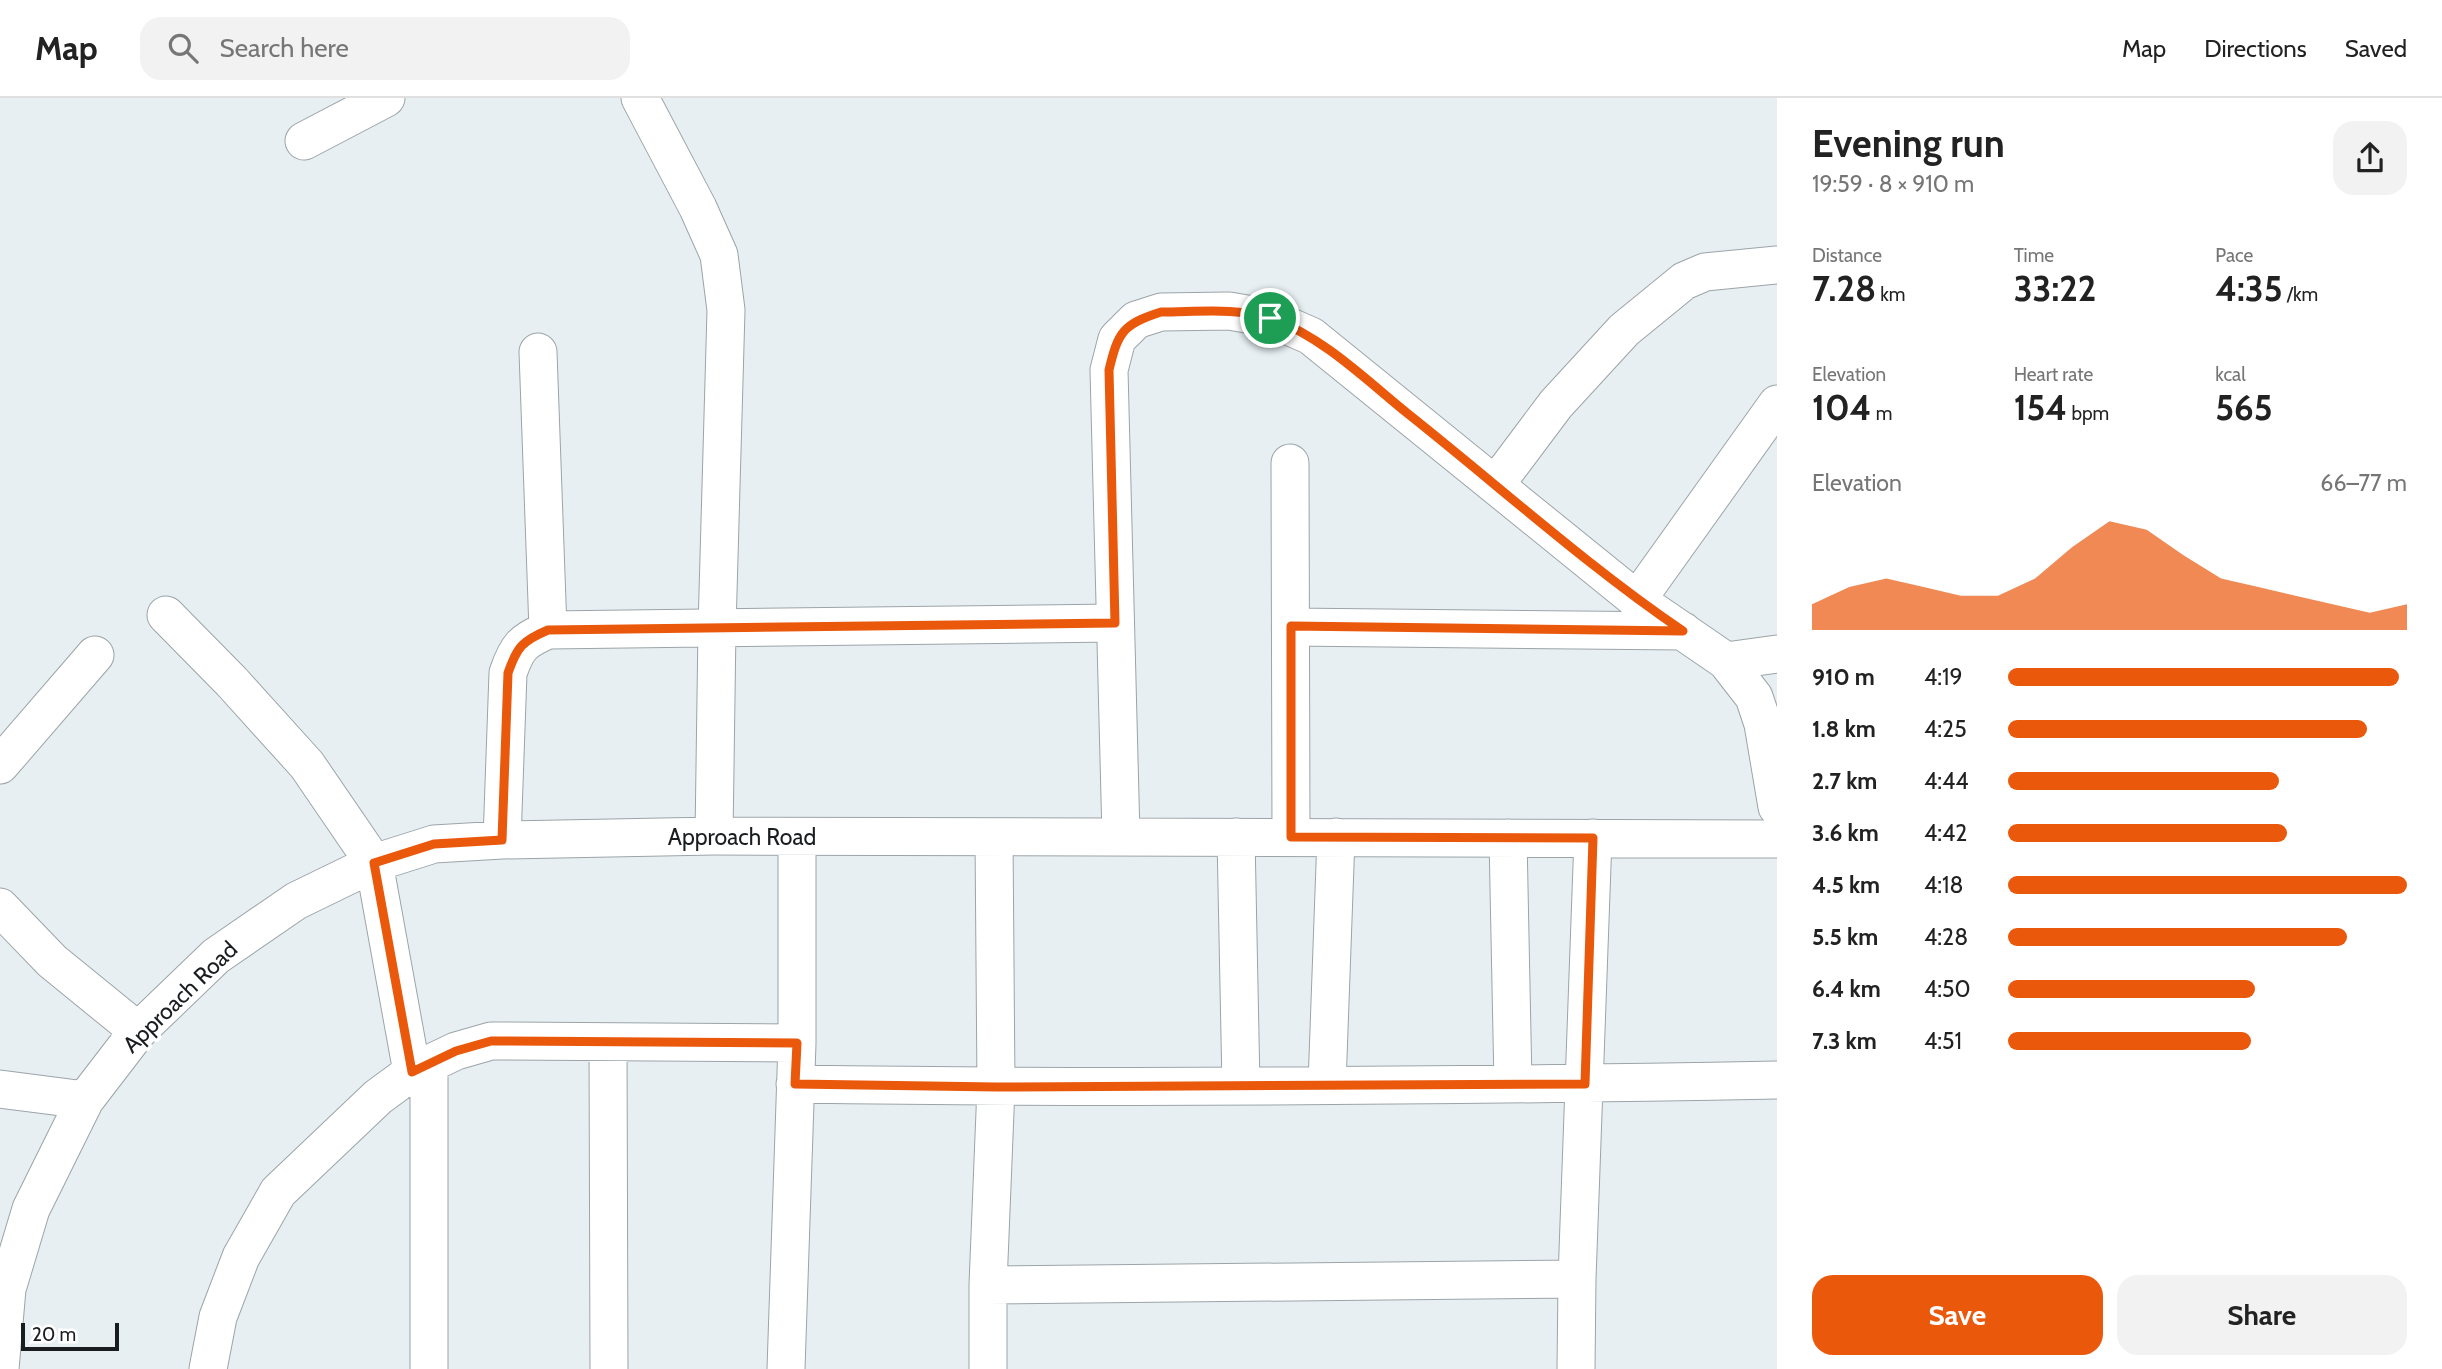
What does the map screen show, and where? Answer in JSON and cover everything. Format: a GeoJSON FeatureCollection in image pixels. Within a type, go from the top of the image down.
{"type":"FeatureCollection","features":[{"type":"Feature","properties":{"kind":"street"},"geometry":{"type":"LineString","coordinates":[[304,141],[386,98]]}},
{"type":"Feature","properties":{"kind":"street"},"geometry":{"type":"LineString","coordinates":[[640,98],[719,254],[726,310],[714,836]]}},
{"type":"Feature","properties":{"kind":"street"},"geometry":{"type":"LineString","coordinates":[[1496,484],[1556,404],[1624,330],[1684,281],[1705,272],[1777,265]]}},
{"type":"Feature","properties":{"kind":"street"},"geometry":{"type":"LineString","coordinates":[[1121,836],[1109,370],[1116,340],[1136,320],[1161,312],[1230,312],[1270,318],[1311,336],[1637,600],[1726,661],[1754,697],[1763,724],[1777,807]]}},
{"type":"Feature","properties":{"kind":"street"},"geometry":{"type":"LineString","coordinates":[[538,352],[548,630]]}},
{"type":"Feature","properties":{"kind":"street"},"geometry":{"type":"LineString","coordinates":[[1637,600],[1777,404]]}},
{"type":"Feature","properties":{"kind":"street"},"geometry":{"type":"LineString","coordinates":[[1290,463],[1291,837]]}},
{"type":"Feature","properties":{"kind":"street"},"geometry":{"type":"LineString","coordinates":[[166,615],[232,682],[307,765],[374,863],[420,1068],[429,1369]]}},
{"type":"Feature","properties":{"kind":"street"},"geometry":{"type":"LineString","coordinates":[[502,840],[508,673],[515,653],[527,639],[548,630],[1115,623]]}},
{"type":"Feature","properties":{"kind":"street"},"geometry":{"type":"LineString","coordinates":[[1291,626],[1683,631]]}},
{"type":"Feature","properties":{"kind":"street"},"geometry":{"type":"LineString","coordinates":[[1726,661],[1777,654]]}},
{"type":"Feature","properties":{"kind":"street"},"geometry":{"type":"LineString","coordinates":[[0,765],[94,655]]}},
{"type":"Feature","properties":{"kind":"street","name":"Approach Road"},"geometry":{"type":"LineString","coordinates":[[0,1369],[8,1259],[85,1100],[138,1031],[216,956],[296,901],[374,863],[434,844],[714,836],[1777,839]]}},
{"type":"Feature","properties":{"kind":"street"},"geometry":{"type":"LineString","coordinates":[[988,1369],[988,1285],[996,1087],[994,836]]}},
{"type":"Feature","properties":{"kind":"street"},"geometry":{"type":"LineString","coordinates":[[786,1369],[797,1043],[797,837]]}},
{"type":"Feature","properties":{"kind":"street"},"geometry":{"type":"LineString","coordinates":[[1236,837],[1241,1086]]}},
{"type":"Feature","properties":{"kind":"street"},"geometry":{"type":"LineString","coordinates":[[1327,1085],[1336,837]]}},
{"type":"Feature","properties":{"kind":"street"},"geometry":{"type":"LineString","coordinates":[[1508,838],[1513,1084]]}},
{"type":"Feature","properties":{"kind":"street"},"geometry":{"type":"LineString","coordinates":[[1576,1369],[1593,838]]}},
{"type":"Feature","properties":{"kind":"street"},"geometry":{"type":"LineString","coordinates":[[0,907],[52,961],[138,1031]]}},
{"type":"Feature","properties":{"kind":"street"},"geometry":{"type":"LineString","coordinates":[[208,1369],[218,1317],[241,1257],[278,1192],[378,1097],[420,1068],[456,1051],[491,1041],[797,1043]]}},
{"type":"Feature","properties":{"kind":"street"},"geometry":{"type":"LineString","coordinates":[[608,1042],[609,1369]]}},
{"type":"Feature","properties":{"kind":"street"},"geometry":{"type":"LineString","coordinates":[[795,1084],[996,1087],[1585,1084],[1777,1080]]}},
{"type":"Feature","properties":{"kind":"street"},"geometry":{"type":"LineString","coordinates":[[0,1089],[85,1100]]}},
{"type":"Feature","properties":{"kind":"street"},"geometry":{"type":"LineString","coordinates":[[988,1285],[1577,1279]]}},
{"type":"Feature","properties":{"kind":"route"},"geometry":{"type":"LineString","coordinates":[[1161,312],[1230,312],[1270,318],[1311,336],[1637,600],[1683,631],[1291,626],[1291,837],[1593,838],[1585,1084],[996,1087],[795,1084],[797,1043],[491,1041],[456,1051],[412,1072],[374,863],[434,844],[502,840],[508,673],[515,653],[527,639],[548,630],[1115,623],[1109,370],[1116,340],[1136,320],[1161,312]]}}]}
